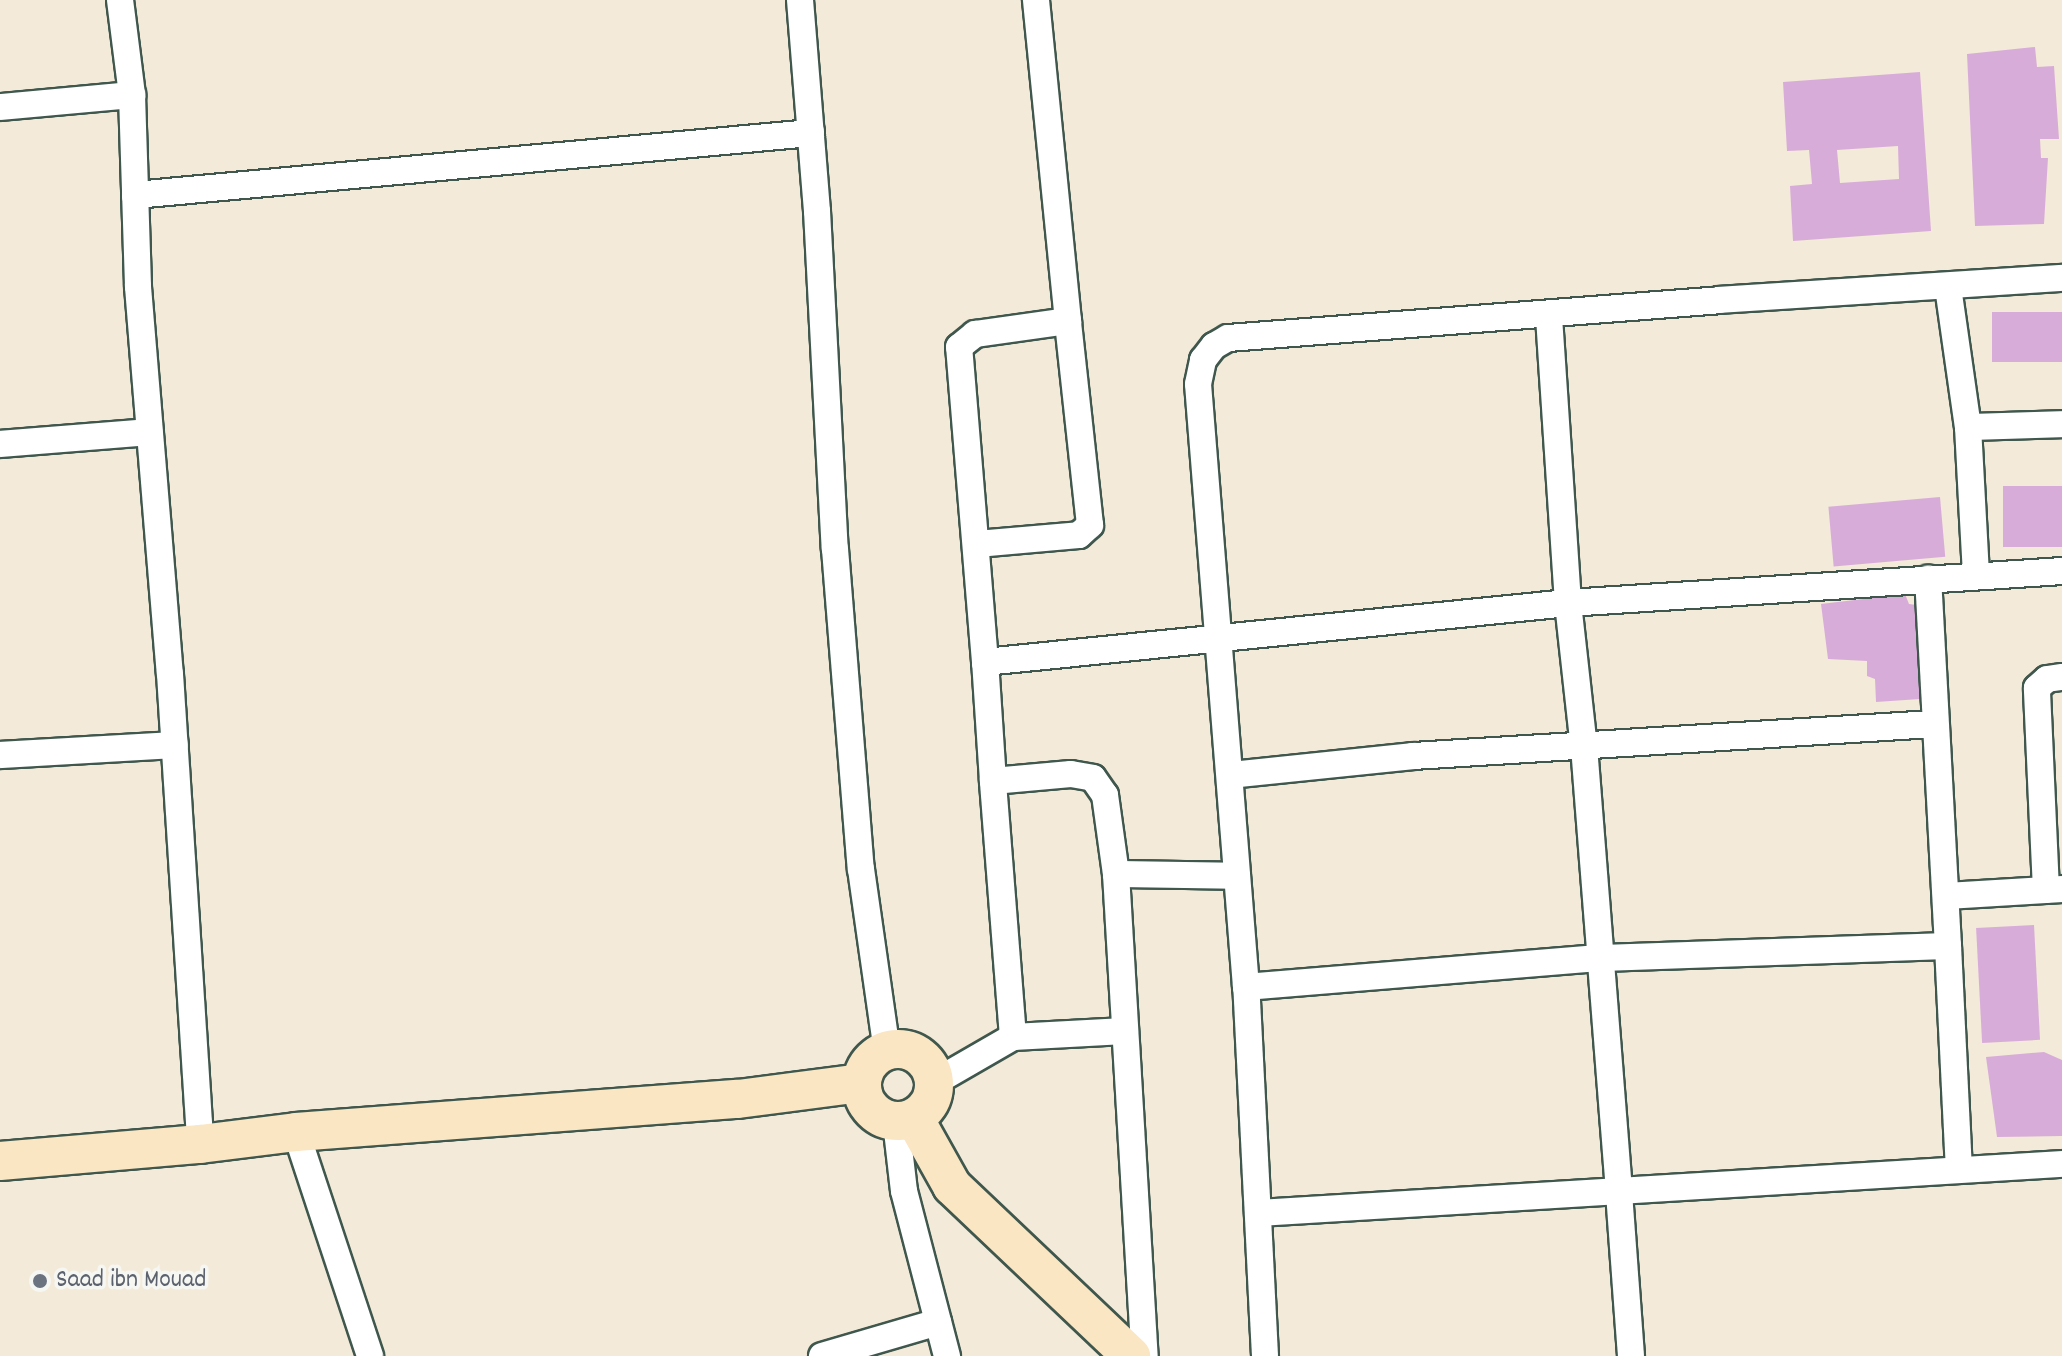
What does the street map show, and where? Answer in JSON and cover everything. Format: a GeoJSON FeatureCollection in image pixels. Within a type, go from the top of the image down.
{"type":"FeatureCollection","features":[{"type":"Feature","properties":{"kind":"street"},"geometry":{"type":"LineString","coordinates":[[120,0],[132,95],[138,287],[175,745],[200,1144]]}},
{"type":"Feature","properties":{"kind":"street"},"geometry":{"type":"LineString","coordinates":[[800,0],[811,133],[835,549],[861,869],[887,1051]]}},
{"type":"Feature","properties":{"kind":"street"},"geometry":{"type":"LineString","coordinates":[[977,544],[1079,535],[1090,525],[1036,0]]}},
{"type":"Feature","properties":{"kind":"street"},"geometry":{"type":"LineString","coordinates":[[0,107],[132,95]]}},
{"type":"Feature","properties":{"kind":"street"},"geometry":{"type":"LineString","coordinates":[[135,195],[811,133]]}},
{"type":"Feature","properties":{"kind":"street"},"geometry":{"type":"LineString","coordinates":[[1265,1356],[1246,987],[1198,384],[1203,360],[1214,346],[1228,338],[2062,278]]}},
{"type":"Feature","properties":{"kind":"street"},"geometry":{"type":"LineString","coordinates":[[1948,287],[1968,427],[1976,576]]}},
{"type":"Feature","properties":{"kind":"street"},"geometry":{"type":"LineString","coordinates":[[1549,314],[1568,603],[1584,748],[1631,1356]]}},
{"type":"Feature","properties":{"kind":"street"},"geometry":{"type":"LineString","coordinates":[[1013,1037],[977,544],[959,347],[975,334],[1068,321]]}},
{"type":"Feature","properties":{"kind":"street"},"geometry":{"type":"LineString","coordinates":[[1968,427],[2062,424]]}},
{"type":"Feature","properties":{"kind":"street"},"geometry":{"type":"LineString","coordinates":[[0,444],[150,432]]}},
{"type":"Feature","properties":{"kind":"street"},"geometry":{"type":"LineString","coordinates":[[985,662],[1568,603],[2062,571]]}},
{"type":"Feature","properties":{"kind":"street"},"geometry":{"type":"LineString","coordinates":[[1928,579],[1933,724],[1947,896],[1959,1169]]}},
{"type":"Feature","properties":{"kind":"street"},"geometry":{"type":"LineString","coordinates":[[1947,896],[2054,889],[2037,688],[2047,679],[2062,677]]}},
{"type":"Feature","properties":{"kind":"street"},"geometry":{"type":"LineString","coordinates":[[1230,775],[1413,756],[1584,748],[1933,724]]}},
{"type":"Feature","properties":{"kind":"street"},"geometry":{"type":"LineString","coordinates":[[0,755],[175,745]]}},
{"type":"Feature","properties":{"kind":"street"},"geometry":{"type":"LineString","coordinates":[[993,781],[1071,774],[1093,778],[1105,795],[1116,874],[1145,1356]]}},
{"type":"Feature","properties":{"kind":"street"},"geometry":{"type":"LineString","coordinates":[[1116,874],[1237,876]]}},
{"type":"Feature","properties":{"kind":"street"},"geometry":{"type":"LineString","coordinates":[[1246,987],[1601,958],[1948,946]]}},
{"type":"Feature","properties":{"kind":"street"},"geometry":{"type":"LineString","coordinates":[[935,1082],[1013,1037],[1125,1031]]}},
{"type":"Feature","properties":{"kind":"street"},"geometry":{"type":"LineString","coordinates":[[905,1120],[930,1103],[935,1082],[926,1062],[918,1055],[897,1049],[887,1051],[869,1063],[861,1083],[871,1109],[905,1120],[952,1186],[1131,1356]]}},
{"type":"Feature","properties":{"kind":"street"},"geometry":{"type":"LineString","coordinates":[[0,1161],[200,1144],[296,1132],[708,1102],[861,1083]]}},
{"type":"Feature","properties":{"kind":"street"},"geometry":{"type":"LineString","coordinates":[[905,1120],[904,1191],[947,1356]]}},
{"type":"Feature","properties":{"kind":"street"},"geometry":{"type":"LineString","coordinates":[[296,1132],[370,1356]]}},
{"type":"Feature","properties":{"kind":"street"},"geometry":{"type":"LineString","coordinates":[[1259,1213],[2062,1164]]}},
{"type":"Feature","properties":{"kind":"street"},"geometry":{"type":"LineString","coordinates":[[822,1356],[938,1322]]}},
{"type":"Feature","properties":{"kind":"building"},"geometry":{"type":"Polygon","coordinates":[[[2035,47],[2037,67],[2054,66],[2059,139],[2040,139],[2041,158],[2048,158],[2044,224],[1975,226],[1967,54],[2035,47]]]}},
{"type":"Feature","properties":{"kind":"building"},"geometry":{"type":"Polygon","coordinates":[[[1920,72],[1931,231],[1793,241],[1790,186],[1812,184],[1809,150],[1787,151],[1783,82],[1920,72]],[[1898,146],[1837,150],[1840,183],[1899,179],[1898,146]]]}},
{"type":"Feature","properties":{"kind":"building"},"geometry":{"type":"Polygon","coordinates":[[[1992,312],[2062,312],[2062,362],[1992,362],[1992,312]]]}},
{"type":"Feature","properties":{"kind":"building"},"geometry":{"type":"Polygon","coordinates":[[[2003,486],[2062,486],[2062,547],[2003,547],[2003,486]]]}},
{"type":"Feature","properties":{"kind":"building"},"geometry":{"type":"Polygon","coordinates":[[[1940,497],[1945,557],[1834,567],[1828,507],[1940,497]]]}},
{"type":"Feature","properties":{"kind":"building"},"geometry":{"type":"Polygon","coordinates":[[[1905,594],[1909,604],[1917,605],[1920,699],[1876,702],[1875,679],[1867,676],[1867,661],[1828,659],[1821,604],[1905,594]]]}},
{"type":"Feature","properties":{"kind":"building"},"geometry":{"type":"Polygon","coordinates":[[[2034,925],[2040,1040],[1982,1043],[1976,928],[2034,925]]]}},
{"type":"Feature","properties":{"kind":"building"},"geometry":{"type":"Polygon","coordinates":[[[2044,1052],[2062,1060],[2062,1136],[1997,1137],[1986,1057],[2044,1052]]]}},
{"type":"Feature","properties":{"kind":"place","name":"Saad ibn Mouad"},"geometry":{"type":"Point","coordinates":[40,1281]}}]}
